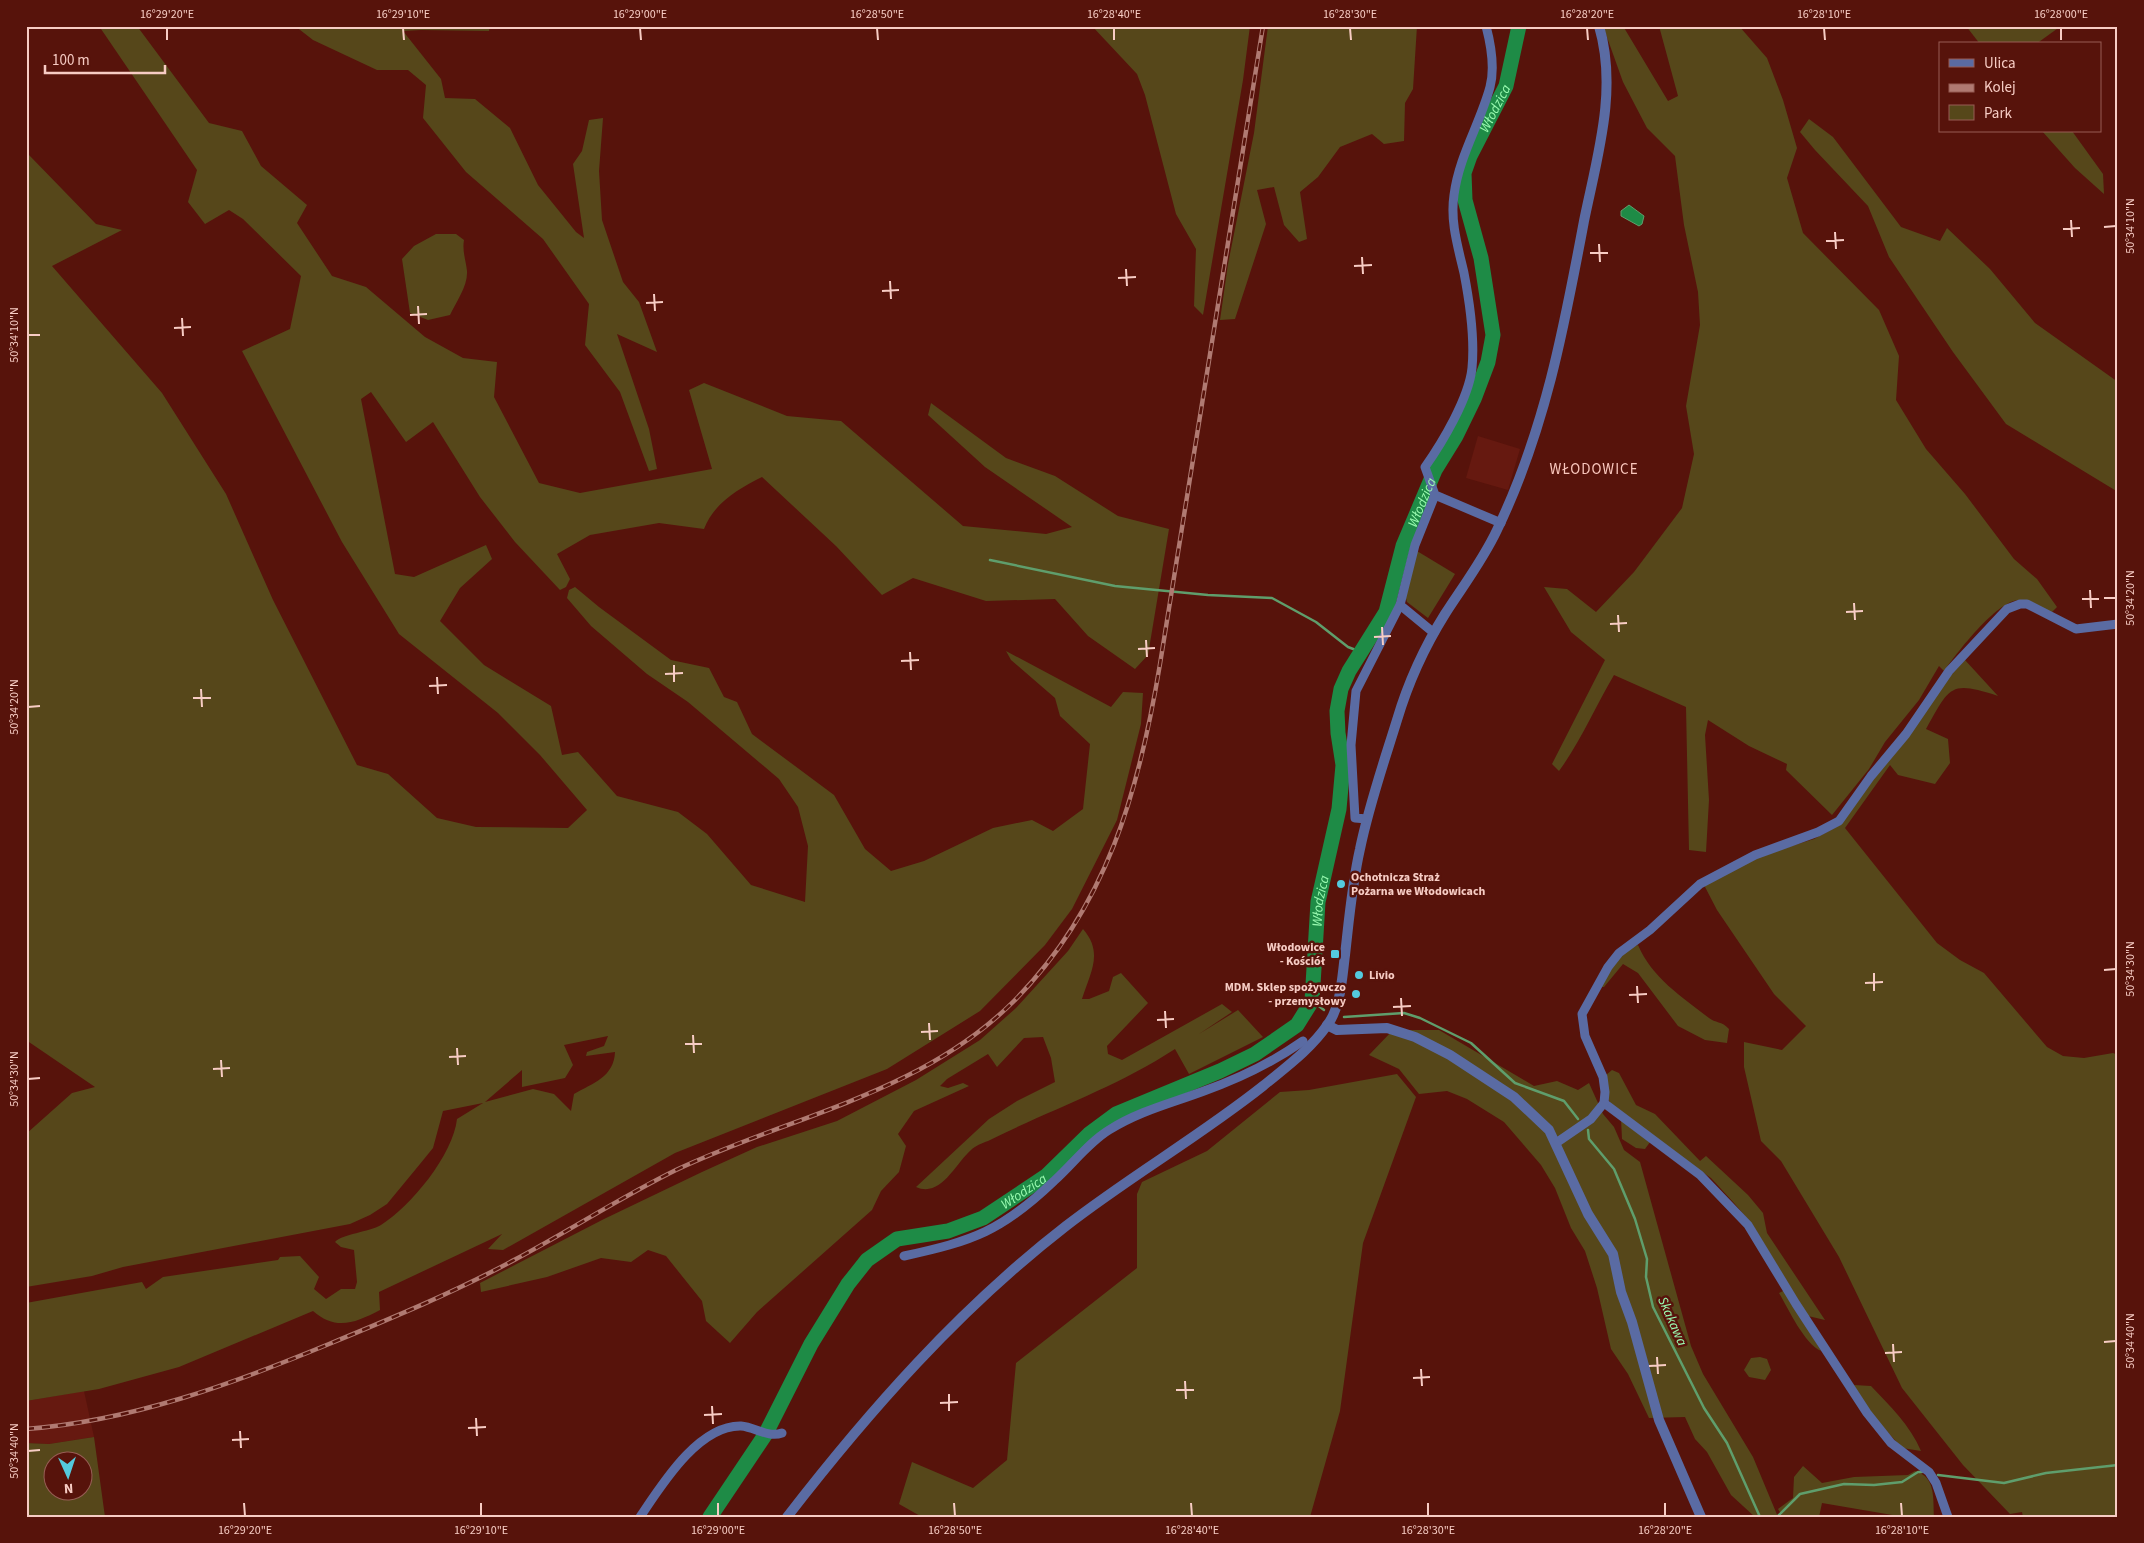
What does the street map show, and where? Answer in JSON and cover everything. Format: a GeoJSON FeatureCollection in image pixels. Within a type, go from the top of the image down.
{"type":"FeatureCollection","features":[{"type":"Feature","properties":{"kind":"street"},"geometry":{"type":"LineString","coordinates":[[1367,819],[1355,818],[1351,745],[1356,691],[1400,605],[1415,545],[1434,493],[1425,467],[1449,432],[1472,369],[1472,327],[1464,275],[1455,236],[1454,196],[1460,164],[1490,87],[1492,58],[1486,26]]}},
{"type":"Feature","properties":{"kind":"street"},"geometry":{"type":"LineString","coordinates":[[904,1256],[976,1237],[1003,1224],[1032,1202],[1086,1148],[1109,1130],[1138,1114],[1235,1078],[1303,1041],[1327,1025],[1332,1018],[1342,981],[1355,875],[1367,819],[1399,712],[1434,633],[1482,559],[1501,523],[1523,472],[1549,394],[1569,304],[1607,90],[1606,57],[1599,26]]}},
{"type":"Feature","properties":{"kind":"street"},"geometry":{"type":"LineString","coordinates":[[1434,493],[1501,523]]}},
{"type":"Feature","properties":{"kind":"street"},"geometry":{"type":"LineString","coordinates":[[1556,1143],[1567,1137],[1598,1112],[1604,1103],[1603,1077],[1577,1012],[1619,953],[1655,925],[1700,884],[1755,855],[1818,832],[1839,821],[1871,776],[1906,734],[1949,672],[2007,609],[2020,604],[2027,604],[2076,629],[2118,624]]}},
{"type":"Feature","properties":{"kind":"street"},"geometry":{"type":"LineString","coordinates":[[1400,605],[1434,633]]}},
{"type":"Feature","properties":{"kind":"street"},"geometry":{"type":"LineString","coordinates":[[1327,1025],[1337,1030],[1387,1028],[1416,1037],[1450,1055],[1526,1106],[1549,1130],[1588,1214],[1613,1254],[1621,1292],[1632,1322],[1659,1420],[1701,1517]]}},
{"type":"Feature","properties":{"kind":"street"},"geometry":{"type":"LineString","coordinates":[[787,1517],[832,1459],[885,1397],[923,1356],[1021,1262],[1068,1224],[1244,1101],[1303,1041]]}},
{"type":"Feature","properties":{"kind":"street"},"geometry":{"type":"LineString","coordinates":[[1604,1103],[1700,1175],[1748,1225],[1867,1414],[1890,1443],[1929,1472],[1936,1483],[1948,1517]]}},
{"type":"Feature","properties":{"kind":"street"},"geometry":{"type":"LineString","coordinates":[[640,1517],[682,1459],[706,1438],[731,1428],[753,1429],[778,1434]]}},
{"type":"Feature","properties":{"kind":"shaded area"},"geometry":{"type":"Polygon","coordinates":[[[1629,205],[1644,216],[1642,224],[1639,226],[1621,216],[1621,211],[1629,205]]]}},
{"type":"Feature","properties":{"kind":"shaded area"},"geometry":{"type":"Polygon","coordinates":[[[1478,436],[1520,449],[1508,490],[1466,478],[1478,436]]]}},
{"type":"Feature","properties":{"kind":"shaded area"},"geometry":{"type":"Polygon","coordinates":[[[84,1391],[94,1437],[49,1444],[26,1443],[26,1401],[84,1391]]]}},
{"type":"Feature","properties":{"kind":"green space"},"geometry":{"type":"Polygon","coordinates":[[[99,26],[137,26],[209,123],[242,131],[261,166],[307,205],[297,223],[332,276],[366,287],[425,337],[463,358],[497,362],[494,397],[539,483],[580,493],[712,469],[689,390],[704,383],[787,416],[841,421],[963,526],[1046,534],[1072,527],[985,467],[928,415],[931,403],[1006,458],[1055,476],[1118,516],[1169,529],[1148,655],[1135,669],[1088,636],[1055,599],[986,601],[913,578],[882,595],[836,546],[762,477],[720,504],[704,529],[659,523],[590,535],[557,554],[570,579],[566,587],[560,590],[515,542],[480,497],[433,422],[406,442],[371,392],[361,399],[395,574],[414,577],[486,545],[492,559],[460,588],[440,621],[484,665],[551,706],[562,755],[578,752],[617,796],[678,812],[707,834],[751,885],[805,902],[808,846],[798,807],[779,779],[688,702],[647,674],[591,626],[567,598],[569,590],[575,587],[671,660],[709,668],[724,697],[737,702],[752,734],[834,795],[865,849],[891,871],[924,861],[993,828],[1032,820],[1053,831],[1083,809],[1090,744],[1060,716],[1055,698],[1011,660],[1006,651],[1111,707],[1123,692],[1143,693],[1141,724],[1117,820],[1072,909],[1045,945],[980,1011],[887,1069],[675,1153],[503,1250],[488,1249],[502,1234],[379,1292],[380,1310],[362,1318],[346,1323],[338,1323],[321,1317],[313,1311],[179,1367],[99,1389],[26,1401],[26,1303],[142,1282],[146,1289],[163,1277],[278,1260],[280,1257],[300,1256],[319,1277],[314,1289],[326,1299],[341,1289],[355,1289],[357,1282],[354,1250],[341,1247],[335,1242],[343,1237],[381,1225],[405,1205],[417,1193],[439,1163],[448,1148],[457,1119],[483,1103],[443,1111],[433,1148],[420,1164],[387,1204],[370,1215],[350,1224],[123,1267],[92,1276],[26,1287],[26,1134],[72,1093],[95,1087],[26,1040],[26,100],[29,155],[96,224],[122,230],[52,266],[162,393],[226,494],[273,600],[357,765],[388,774],[437,818],[476,827],[568,828],[587,810],[540,755],[498,713],[399,634],[342,542],[242,351],[290,329],[301,276],[243,219],[229,210],[205,224],[188,202],[197,170],[99,26]],[[608,1036],[564,1045],[573,1065],[565,1078],[522,1087],[522,1070],[485,1102],[533,1089],[554,1094],[571,1111],[574,1094],[601,1078],[611,1068],[615,1052],[586,1056],[587,1052],[604,1046],[608,1036]]]}},
{"type":"Feature","properties":{"kind":"green space"},"geometry":{"type":"Polygon","coordinates":[[[295,26],[490,26],[489,31],[403,31],[441,79],[445,98],[475,99],[510,128],[538,185],[576,232],[584,238],[573,164],[582,151],[589,120],[603,118],[599,171],[602,220],[623,282],[639,302],[657,352],[617,334],[649,429],[657,469],[649,471],[620,392],[585,345],[589,304],[543,239],[466,172],[423,118],[426,85],[408,70],[377,70],[313,40],[295,26]]]}},
{"type":"Feature","properties":{"kind":"green space"},"geometry":{"type":"Polygon","coordinates":[[[1092,26],[1250,26],[1243,80],[1203,315],[1194,306],[1196,249],[1176,214],[1145,95],[1137,74],[1092,26]]]}},
{"type":"Feature","properties":{"kind":"green space"},"geometry":{"type":"Polygon","coordinates":[[[1268,26],[1417,26],[1413,89],[1405,103],[1404,141],[1384,144],[1372,134],[1340,147],[1318,177],[1300,192],[1307,239],[1299,242],[1284,225],[1274,187],[1257,190],[1266,224],[1235,319],[1220,320],[1228,264],[1254,133],[1268,26]]]}},
{"type":"Feature","properties":{"kind":"green space"},"geometry":{"type":"Polygon","coordinates":[[[1603,26],[1623,26],[1668,101],[1678,96],[1659,26],[1739,26],[1767,58],[1783,100],[1797,148],[1787,178],[1803,233],[1879,310],[1899,356],[1896,400],[1926,449],[1965,494],[2014,559],[2037,579],[2057,607],[2051,613],[2032,602],[2019,600],[1999,609],[1989,618],[1967,641],[1944,671],[1939,666],[1919,700],[1885,742],[1869,769],[1832,815],[1786,770],[1787,764],[1749,746],[1708,720],[1705,735],[1709,800],[1706,852],[1689,850],[1686,707],[1614,675],[1567,760],[1559,771],[1552,764],[1605,660],[1571,632],[1544,587],[1567,589],[1596,612],[1634,572],[1682,508],[1694,454],[1686,406],[1700,325],[1698,292],[1684,225],[1675,156],[1647,128],[1623,82],[1603,26]]]}},
{"type":"Feature","properties":{"kind":"green space"},"geometry":{"type":"Polygon","coordinates":[[[1966,26],[2061,26],[2039,42],[1978,42],[1966,26]]]}},
{"type":"Feature","properties":{"kind":"green space"},"geometry":{"type":"Polygon","coordinates":[[[1809,119],[1833,137],[1901,227],[1940,241],[1947,228],[1990,269],[2035,323],[2118,382],[2118,492],[2006,424],[1953,352],[1889,257],[1868,206],[1800,132],[1809,119]]]}},
{"type":"Feature","properties":{"kind":"green space"},"geometry":{"type":"Polygon","coordinates":[[[2043,132],[2073,132],[2103,174],[2104,194],[2075,168],[2043,132]]]}},
{"type":"Feature","properties":{"kind":"green space"},"geometry":{"type":"Polygon","coordinates":[[[436,234],[456,234],[464,240],[463,248],[467,277],[464,288],[450,315],[428,320],[410,313],[402,259],[414,246],[436,234]]]}},
{"type":"Feature","properties":{"kind":"green space"},"geometry":{"type":"Polygon","coordinates":[[[1417,551],[1455,574],[1428,618],[1407,602],[1405,595],[1417,551]]]}},
{"type":"Feature","properties":{"kind":"green space"},"geometry":{"type":"Polygon","coordinates":[[[1965,660],[1998,696],[1969,688],[1960,688],[1946,696],[1926,729],[1948,739],[1950,763],[1935,784],[1898,775],[1890,765],[1845,828],[1937,943],[1960,960],[1984,973],[2047,1047],[2063,1056],[2084,1058],[2113,1053],[2118,1055],[2118,1517],[2023,1517],[2022,1512],[2010,1514],[1963,1465],[1902,1388],[1839,1257],[1781,1161],[1761,1141],[1744,1067],[1744,1042],[1782,1050],[1806,1026],[1774,994],[1717,910],[1704,885],[1759,856],[1814,839],[1840,825],[1950,676],[1965,660]]]}},
{"type":"Feature","properties":{"kind":"green space"},"geometry":{"type":"Polygon","coordinates":[[[1083,929],[1093,946],[1094,955],[1091,972],[1082,999],[1089,999],[1109,991],[1113,977],[1121,973],[1148,1003],[1107,1046],[1108,1054],[1122,1060],[1222,1004],[1232,1012],[1199,1034],[1238,1010],[1263,1037],[1189,1074],[1175,1049],[1106,1087],[977,1146],[965,1156],[947,1178],[933,1188],[916,1187],[989,1119],[1017,1101],[1055,1082],[1051,1058],[1043,1037],[1024,1038],[997,1067],[988,1054],[947,1079],[940,1086],[948,1088],[963,1083],[969,1086],[914,1111],[898,1134],[906,1146],[899,1172],[881,1191],[872,1210],[757,1312],[730,1343],[706,1321],[702,1301],[666,1256],[648,1250],[631,1262],[601,1258],[547,1277],[481,1292],[480,1283],[604,1219],[757,1147],[837,1121],[916,1080],[980,1040],[1016,1008],[1068,951],[1083,929]]]}},
{"type":"Feature","properties":{"kind":"green space"},"geometry":{"type":"Polygon","coordinates":[[[1638,945],[1651,967],[1668,986],[1709,1018],[1729,1029],[1727,1043],[1705,1040],[1678,1026],[1638,973],[1623,964],[1604,987],[1600,987],[1619,957],[1638,945]]]}},
{"type":"Feature","properties":{"kind":"green space"},"geometry":{"type":"Polygon","coordinates":[[[1393,1030],[1439,1030],[1534,1086],[1557,1081],[1578,1090],[1589,1083],[1603,1114],[1614,1127],[1624,1150],[1640,1162],[1691,1346],[1703,1374],[1753,1457],[1778,1517],[1755,1517],[1731,1495],[1707,1452],[1695,1439],[1685,1417],[1649,1418],[1628,1374],[1611,1349],[1597,1288],[1585,1251],[1571,1228],[1555,1188],[1541,1165],[1504,1122],[1467,1099],[1447,1091],[1419,1094],[1399,1069],[1369,1055],[1393,1030]]]}},
{"type":"Feature","properties":{"kind":"green space"},"geometry":{"type":"Polygon","coordinates":[[[1612,1070],[1619,1073],[1636,1105],[1655,1114],[1700,1161],[1706,1156],[1748,1195],[1763,1213],[1767,1233],[1825,1320],[1808,1316],[1752,1224],[1711,1178],[1653,1138],[1645,1149],[1636,1148],[1622,1139],[1621,1119],[1608,1099],[1606,1075],[1612,1070]]]}},
{"type":"Feature","properties":{"kind":"green space"},"geometry":{"type":"Polygon","coordinates":[[[1397,1074],[1416,1097],[1363,1243],[1340,1411],[1310,1517],[922,1517],[899,1504],[912,1462],[973,1488],[1007,1460],[1016,1363],[1137,1268],[1137,1194],[1142,1182],[1207,1151],[1280,1092],[1309,1090],[1397,1074]]]}},
{"type":"Feature","properties":{"kind":"green space"},"geometry":{"type":"Polygon","coordinates":[[[1785,1290],[1821,1351],[1803,1334],[1792,1317],[1779,1293],[1785,1290]]]}},
{"type":"Feature","properties":{"kind":"green space"},"geometry":{"type":"Polygon","coordinates":[[[1760,1357],[1767,1359],[1771,1370],[1765,1380],[1749,1377],[1744,1370],[1751,1358],[1760,1357]]]}},
{"type":"Feature","properties":{"kind":"green space"},"geometry":{"type":"Polygon","coordinates":[[[1854,1385],[1871,1386],[1905,1424],[1921,1451],[1902,1448],[1864,1406],[1854,1385]]]}},
{"type":"Feature","properties":{"kind":"green space"},"geometry":{"type":"Polygon","coordinates":[[[94,1437],[105,1517],[26,1517],[26,1443],[49,1444],[94,1437]]]}},
{"type":"Feature","properties":{"kind":"green space"},"geometry":{"type":"Polygon","coordinates":[[[1803,1466],[1822,1483],[1854,1477],[1908,1475],[1915,1471],[1927,1478],[1930,1483],[1934,1517],[1904,1517],[1822,1503],[1819,1517],[1783,1517],[1778,1509],[1793,1498],[1794,1477],[1803,1466]]]}},
{"type":"Feature","properties":{"kind":"waterway","name":"Włodzica"},"geometry":{"type":"LineString","coordinates":[[710,1517],[765,1435],[811,1344],[848,1284],[867,1260],[897,1239],[948,1231],[983,1218],[1046,1176],[1089,1134],[1116,1114],[1220,1071],[1255,1054],[1297,1025],[1312,1001],[1318,902],[1339,809],[1343,765],[1337,711],[1341,689],[1349,671],[1386,612],[1403,546],[1435,470],[1456,436],[1474,399],[1488,362],[1493,335],[1481,258],[1465,200],[1464,173],[1470,156],[1506,86],[1519,26]]}},
{"type":"Feature","properties":{"kind":"waterway"},"geometry":{"type":"LineString","coordinates":[[990,560],[1115,586],[1208,595],[1272,598],[1316,622],[1348,647],[1361,652]]}},
{"type":"Feature","properties":{"kind":"waterway","name":"Skakawa"},"geometry":{"type":"LineString","coordinates":[[1312,1001],[1324,1010]]}},
{"type":"Feature","properties":{"kind":"waterway","name":"Skakawa"},"geometry":{"type":"LineString","coordinates":[[1344,1017],[1404,1013],[1420,1018],[1471,1043],[1515,1083],[1564,1101],[1578,1119]]}},
{"type":"Feature","properties":{"kind":"waterway","name":"Skakawa"},"geometry":{"type":"LineString","coordinates":[[1588,1130],[1589,1139],[1614,1169],[1635,1219],[1647,1259],[1646,1277],[1653,1307],[1704,1408],[1727,1443],[1760,1517]]}},
{"type":"Feature","properties":{"kind":"waterway"},"geometry":{"type":"LineString","coordinates":[[1938,1475],[2004,1483],[2046,1473],[2118,1465]]}},
{"type":"Feature","properties":{"kind":"waterway"},"geometry":{"type":"LineString","coordinates":[[1777,1517],[1800,1494],[1844,1484],[1874,1485],[1902,1482],[1918,1472],[1922,1472]]}},
{"type":"Feature","properties":{"kind":"railway"},"geometry":{"type":"LineString","coordinates":[[26,1429],[104,1418],[181,1398],[292,1359],[447,1294],[516,1259],[635,1191],[676,1170],[719,1151],[853,1100],[896,1081],[938,1059],[977,1033],[1014,1001],[1046,965],[1073,927],[1096,887],[1114,845],[1129,802],[1152,711],[1263,26]]}},
{"type":"Feature","properties":{"kind":"place","name":"Ochotnicza Straż Pożarna we Włodowicach"},"geometry":{"type":"Point","coordinates":[1341,884]}},
{"type":"Feature","properties":{"kind":"place","name":"Włodowice - Kościół"},"geometry":{"type":"Point","coordinates":[1335,954]}},
{"type":"Feature","properties":{"kind":"place","name":"Livio"},"geometry":{"type":"Point","coordinates":[1359,975]}},
{"type":"Feature","properties":{"kind":"place","name":"MDM. Sklep spożywczo - przemysłowy"},"geometry":{"type":"Point","coordinates":[1356,994]}},
{"type":"Feature","properties":{"kind":"district","name":"WŁODOWICE"},"geometry":{"type":"Point","coordinates":[1594,469]}}]}
